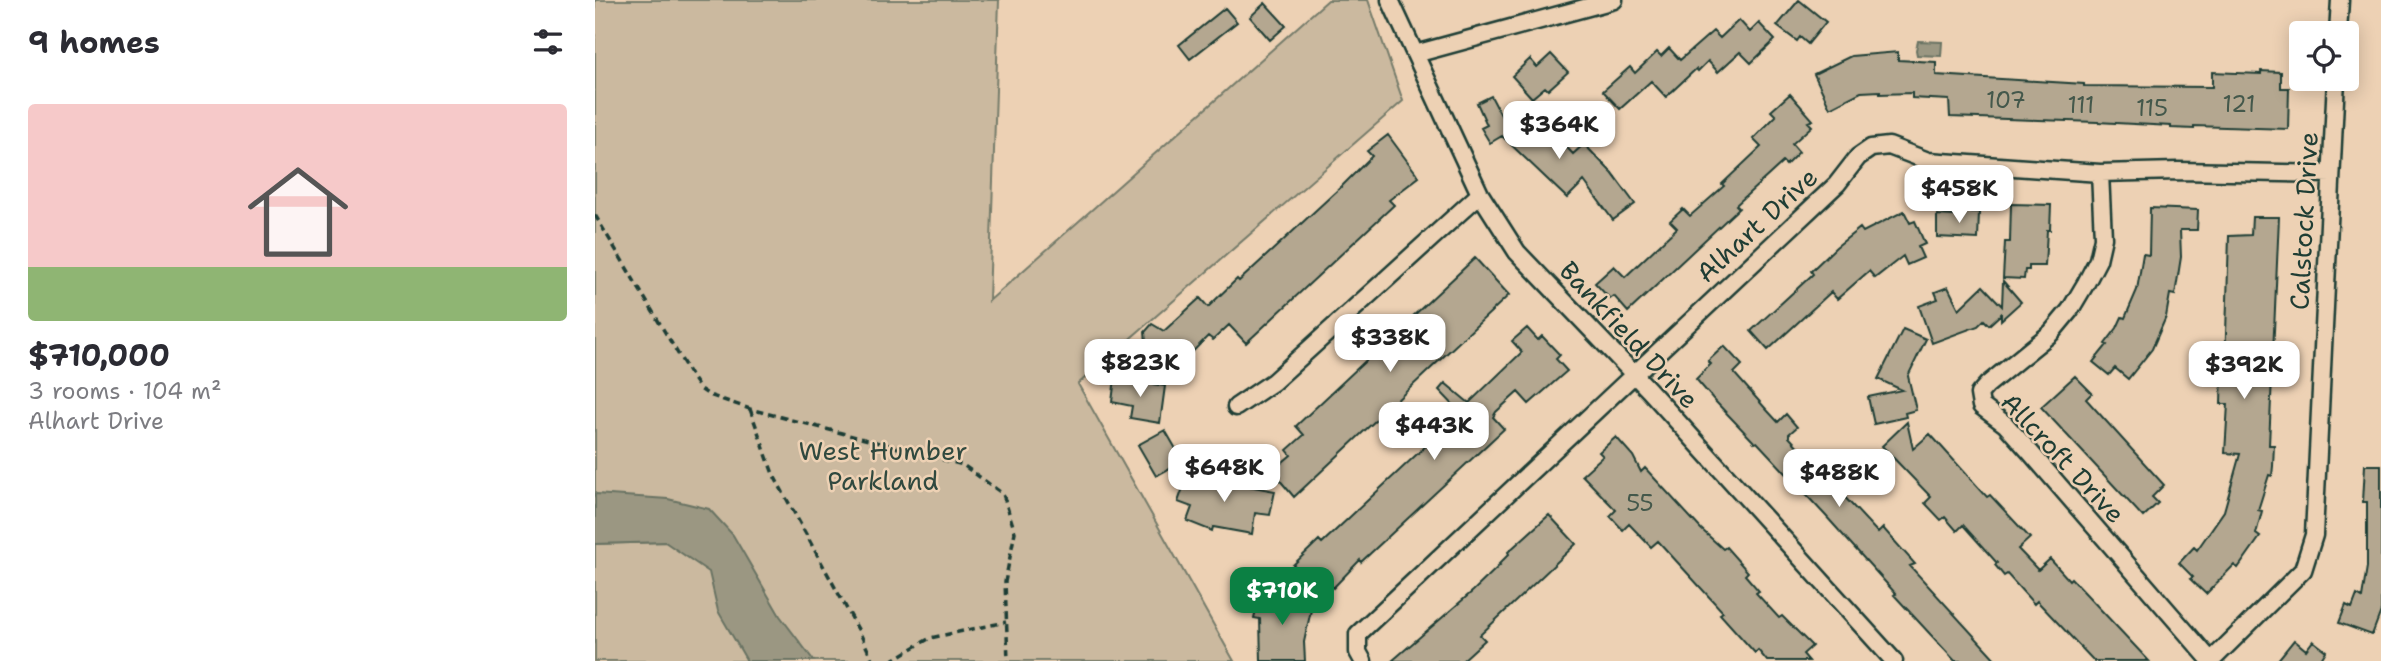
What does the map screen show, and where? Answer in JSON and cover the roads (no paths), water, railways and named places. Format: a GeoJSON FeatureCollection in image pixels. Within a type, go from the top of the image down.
{"type":"FeatureCollection","features":[{"type":"Feature","properties":{"kind":"street","name":"Bankfield Drive"},"geometry":{"type":"LineString","coordinates":[[1390,0],[1480,194],[1517,252],[1635,375],[1895,661]]}},
{"type":"Feature","properties":{"kind":"street"},"geometry":{"type":"LineString","coordinates":[[1415,54],[1613,0]]}},
{"type":"Feature","properties":{"kind":"street"},"geometry":{"type":"LineString","coordinates":[[2339,21],[2340,0]]}},
{"type":"Feature","properties":{"kind":"street","name":"Calstock Drive"},"geometry":{"type":"LineString","coordinates":[[2211,661],[2302,570],[2314,535],[2335,91]]}},
{"type":"Feature","properties":{"kind":"street","name":"Alhart Drive"},"geometry":{"type":"LineString","coordinates":[[1363,661],[1358,652],[1358,634],[1837,184],[1858,157],[1871,148],[1889,146],[1928,161],[2101,173],[2178,171],[2331,174]]}},
{"type":"Feature","properties":{"kind":"street","name":"Allcroft Drive"},"geometry":{"type":"LineString","coordinates":[[2101,173],[2103,238],[2092,272],[2070,310],[2051,333],[1987,385],[1979,394],[1979,401],[1981,406],[2005,424],[2022,443],[2211,661]]}},
{"type":"Feature","properties":{"kind":"street"},"geometry":{"type":"LineString","coordinates":[[1236,407],[1273,382],[1480,194]]}},
{"type":"Feature","properties":{"kind":"park label","name":"West Humber Parkland"},"geometry":{"type":"Point","coordinates":[883,466]}}]}
